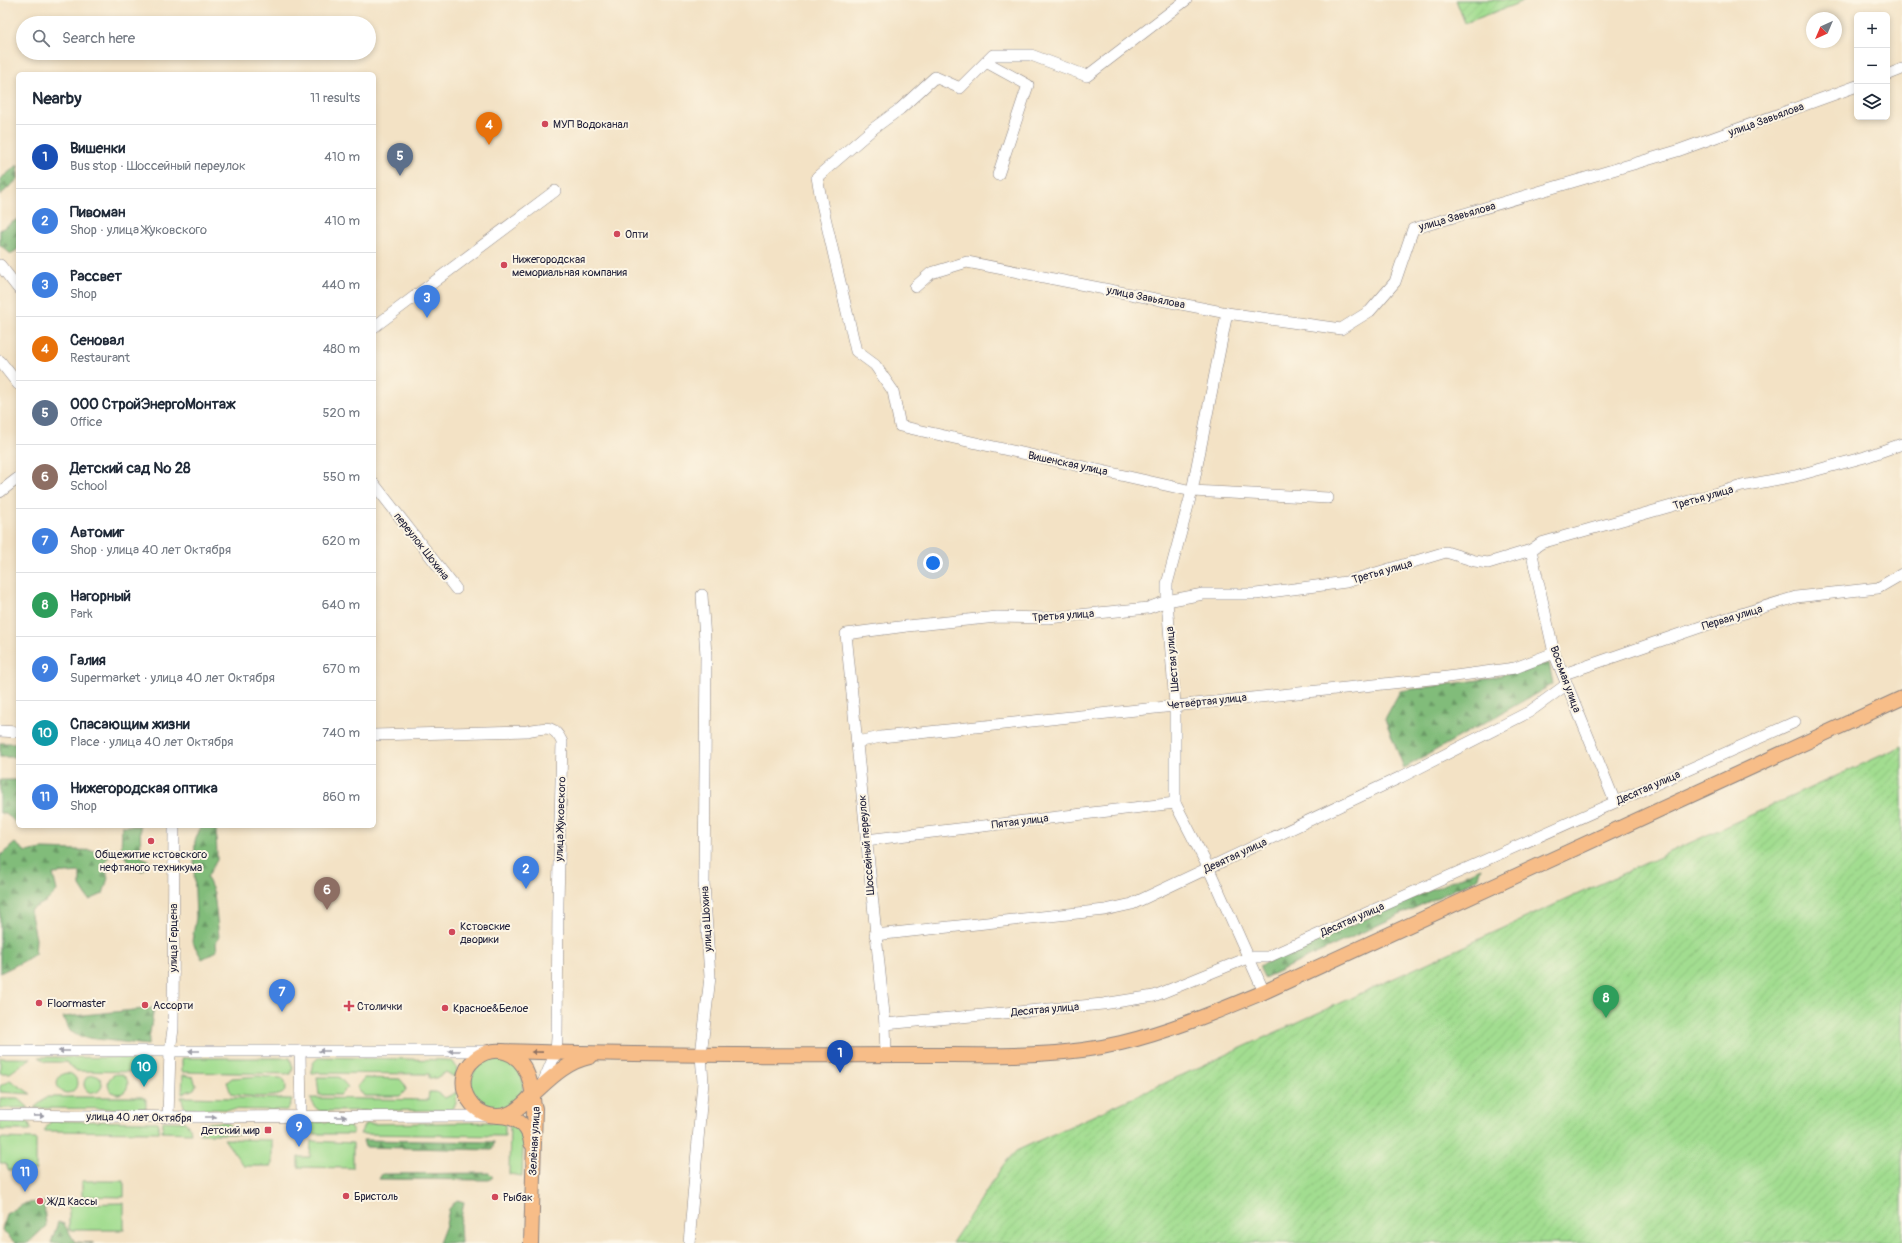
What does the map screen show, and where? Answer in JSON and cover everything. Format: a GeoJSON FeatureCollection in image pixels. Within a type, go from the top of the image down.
{"type":"FeatureCollection","features":[{"type":"Feature","properties":{"kind":"main road"},"geometry":{"type":"LineString","coordinates":[[533,1155],[527,1129],[513,1118],[486,1115],[475,1109],[467,1099],[464,1087],[465,1074],[471,1063],[481,1055],[496,1051],[604,1054],[802,1056],[1043,1054],[1083,1050],[1121,1043],[1167,1030],[1264,992],[1902,698]]}},
{"type":"Feature","properties":{"kind":"main road"},"geometry":{"type":"LineString","coordinates":[[496,1051],[507,1053],[517,1059],[525,1069],[534,1088]]}},
{"type":"Feature","properties":{"kind":"main road","name":"улица 40 лет Октября"},"geometry":{"type":"LineString","coordinates":[[496,1116],[509,1114],[517,1109],[534,1088],[570,1064],[584,1058],[604,1054]]}},
{"type":"Feature","properties":{"kind":"main road","name":"Зелёная улица"},"geometry":{"type":"LineString","coordinates":[[531,1243],[534,1088]]}},
{"type":"Feature","properties":{"kind":"street"},"geometry":{"type":"LineString","coordinates":[[998,176],[1028,85],[986,62],[993,55],[1031,55],[1087,76],[1186,0]]}},
{"type":"Feature","properties":{"kind":"street","name":"Вишенская улица"},"geometry":{"type":"LineString","coordinates":[[986,62],[960,88],[935,77],[900,109],[874,128],[817,177],[856,351],[875,365],[893,391],[900,426],[1192,490],[1328,498]]}},
{"type":"Feature","properties":{"kind":"street"},"geometry":{"type":"LineString","coordinates":[[1890,74],[1902,69]]}},
{"type":"Feature","properties":{"kind":"street","name":"улица Завьялова"},"geometry":{"type":"LineString","coordinates":[[915,287],[931,273],[967,262],[1227,313],[1341,329],[1370,312],[1395,282],[1413,229],[1677,151],[1854,87]]}},
{"type":"Feature","properties":{"kind":"street"},"geometry":{"type":"LineString","coordinates":[[376,325],[555,191]]}},
{"type":"Feature","properties":{"kind":"street"},"geometry":{"type":"LineString","coordinates":[[0,265],[16,285]]}},
{"type":"Feature","properties":{"kind":"street","name":"Шестая улица"},"geometry":{"type":"LineString","coordinates":[[1227,313],[1192,490],[1167,584],[1167,601],[1176,704],[1175,803],[1208,867],[1250,957],[1264,992]]}},
{"type":"Feature","properties":{"kind":"street"},"geometry":{"type":"LineString","coordinates":[[1,365],[16,382]]}},
{"type":"Feature","properties":{"kind":"street","name":"Третья улица"},"geometry":{"type":"LineString","coordinates":[[846,634],[997,617],[1048,618],[1148,608],[1167,601],[1203,594],[1256,594],[1346,582],[1446,552],[1475,561],[1488,563],[1531,550],[1541,542],[1742,486],[1796,476],[1865,457],[1902,444]]}},
{"type":"Feature","properties":{"kind":"street"},"geometry":{"type":"LineString","coordinates":[[0,492],[16,480]]}},
{"type":"Feature","properties":{"kind":"street","name":"переулок Шохина"},"geometry":{"type":"LineString","coordinates":[[376,487],[456,589]]}},
{"type":"Feature","properties":{"kind":"street","name":"Восьмая улица"},"geometry":{"type":"LineString","coordinates":[[1531,550],[1554,653],[1615,802]]}},
{"type":"Feature","properties":{"kind":"street","name":"Первая улица"},"geometry":{"type":"LineString","coordinates":[[1565,679],[1712,623],[1796,597],[1878,588],[1902,574]]}},
{"type":"Feature","properties":{"kind":"street","name":"улица Шохина"},"geometry":{"type":"LineString","coordinates":[[689,1243],[703,1082],[701,1055],[710,977],[704,883],[706,655],[702,595]]}},
{"type":"Feature","properties":{"kind":"street","name":"Шоссейный переулок"},"geometry":{"type":"LineString","coordinates":[[846,634],[885,1024],[886,1055]]}},
{"type":"Feature","properties":{"kind":"street","name":"Четвёртая улица"},"geometry":{"type":"LineString","coordinates":[[857,742],[881,737],[1176,704],[1447,677],[1516,668],[1554,653]]}},
{"type":"Feature","properties":{"kind":"street","name":"Девятая улица"},"geometry":{"type":"LineString","coordinates":[[875,935],[1105,910],[1132,904],[1401,777],[1530,712],[1565,679]]}},
{"type":"Feature","properties":{"kind":"street","name":"Десятая улица"},"geometry":{"type":"LineString","coordinates":[[885,1024],[1103,1004],[1154,996],[1250,957],[1268,957],[1795,722]]}},
{"type":"Feature","properties":{"kind":"street","name":"улица Жуковского"},"geometry":{"type":"LineString","coordinates":[[376,735],[527,731],[549,728],[557,732],[562,742],[556,1052],[534,1088]]}},
{"type":"Feature","properties":{"kind":"street"},"geometry":{"type":"LineString","coordinates":[[0,731],[16,732]]}},
{"type":"Feature","properties":{"kind":"street","name":"Пятая улица"},"geometry":{"type":"LineString","coordinates":[[866,840],[1175,803]]}},
{"type":"Feature","properties":{"kind":"street","name":"улица Герцена"},"geometry":{"type":"LineString","coordinates":[[168,1117],[170,1051],[173,1029],[174,828]]}},
{"type":"Feature","properties":{"kind":"street"},"geometry":{"type":"LineString","coordinates":[[0,1051],[496,1051]]}},
{"type":"Feature","properties":{"kind":"street"},"geometry":{"type":"LineString","coordinates":[[300,1051],[301,1117]]}},
{"type":"Feature","properties":{"kind":"street","name":"улица 40 лет Октября"},"geometry":{"type":"LineString","coordinates":[[0,1115],[168,1117],[496,1116]]}},
{"type":"Feature","properties":{"kind":"green space"},"geometry":{"type":"Polygon","coordinates":[[[1456,0],[1527,0],[1465,23],[1456,0]]]}},
{"type":"Feature","properties":{"kind":"green space"},"geometry":{"type":"Polygon","coordinates":[[[16,167],[16,181],[0,195],[0,179],[16,167]]]}},
{"type":"Feature","properties":{"kind":"green space"},"geometry":{"type":"Polygon","coordinates":[[[16,220],[16,250],[11,254],[0,245],[0,230],[16,220]]]}},
{"type":"Feature","properties":{"kind":"green space"},"geometry":{"type":"Polygon","coordinates":[[[1549,663],[1553,684],[1404,768],[1385,719],[1400,691],[1486,679],[1549,663]]]}},
{"type":"Feature","properties":{"kind":"green space"},"geometry":{"type":"Polygon","coordinates":[[[0,743],[16,743],[16,757],[0,757],[0,743]]]}},
{"type":"Feature","properties":{"kind":"green space"},"geometry":{"type":"Polygon","coordinates":[[[1902,746],[1902,1243],[952,1243],[1004,1164],[1016,1151],[1902,746]]]}},
{"type":"Feature","properties":{"kind":"green space"},"geometry":{"type":"Polygon","coordinates":[[[0,780],[16,780],[16,823],[6,813],[0,813],[0,780]]]}},
{"type":"Feature","properties":{"kind":"green space"},"geometry":{"type":"Polygon","coordinates":[[[122,828],[140,828],[141,857],[149,860],[143,871],[135,869],[121,852],[122,828]]]}},
{"type":"Feature","properties":{"kind":"green space"},"geometry":{"type":"Polygon","coordinates":[[[200,828],[216,828],[217,860],[207,877],[214,893],[219,937],[216,943],[217,951],[202,959],[192,941],[196,918],[194,868],[195,841],[200,828]]]}},
{"type":"Feature","properties":{"kind":"green space"},"geometry":{"type":"Polygon","coordinates":[[[15,843],[26,852],[42,849],[111,851],[105,865],[108,878],[103,894],[89,900],[80,886],[80,872],[53,874],[57,891],[47,901],[30,910],[36,939],[35,954],[0,973],[0,856],[15,843]]]}},
{"type":"Feature","properties":{"kind":"green space"},"geometry":{"type":"Polygon","coordinates":[[[1481,868],[1477,879],[1264,978],[1259,966],[1481,868]]]}},
{"type":"Feature","properties":{"kind":"green space"},"geometry":{"type":"Polygon","coordinates":[[[154,1008],[148,1045],[80,1037],[70,1031],[63,1017],[154,1008]]]}},
{"type":"Feature","properties":{"kind":"green space"},"geometry":{"type":"Polygon","coordinates":[[[39,1057],[147,1058],[148,1066],[143,1072],[77,1071],[66,1062],[45,1062],[39,1057]]]}},
{"type":"Feature","properties":{"kind":"green space"},"geometry":{"type":"Polygon","coordinates":[[[320,1057],[447,1060],[453,1062],[457,1068],[456,1078],[446,1072],[436,1078],[429,1078],[429,1074],[312,1073],[313,1064],[320,1057]]]}},
{"type":"Feature","properties":{"kind":"green space"},"geometry":{"type":"Polygon","coordinates":[[[0,1058],[31,1058],[10,1073],[0,1073],[0,1058]]]}},
{"type":"Feature","properties":{"kind":"green space"},"geometry":{"type":"Polygon","coordinates":[[[182,1058],[290,1058],[293,1068],[291,1074],[182,1072],[182,1058]]]}},
{"type":"Feature","properties":{"kind":"green space"},"geometry":{"type":"Polygon","coordinates":[[[492,1058],[502,1058],[516,1065],[523,1079],[523,1089],[516,1103],[502,1110],[492,1110],[482,1106],[475,1099],[471,1089],[471,1079],[475,1069],[482,1062],[492,1058]]]}},
{"type":"Feature","properties":{"kind":"green space"},"geometry":{"type":"Polygon","coordinates":[[[67,1073],[74,1076],[77,1083],[74,1090],[67,1093],[60,1090],[57,1083],[60,1076],[67,1073]]]}},
{"type":"Feature","properties":{"kind":"green space"},"geometry":{"type":"Polygon","coordinates":[[[118,1074],[125,1077],[128,1084],[125,1091],[118,1094],[111,1091],[108,1084],[111,1077],[118,1074]]]}},
{"type":"Feature","properties":{"kind":"green space"},"geometry":{"type":"Polygon","coordinates":[[[93,1075],[99,1078],[102,1084],[99,1090],[93,1093],[87,1090],[84,1084],[87,1078],[93,1075]]]}},
{"type":"Feature","properties":{"kind":"green space"},"geometry":{"type":"Polygon","coordinates":[[[183,1075],[193,1077],[196,1085],[194,1089],[182,1094],[183,1075]]]}},
{"type":"Feature","properties":{"kind":"green space"},"geometry":{"type":"Polygon","coordinates":[[[258,1076],[281,1078],[285,1081],[285,1090],[279,1095],[273,1096],[231,1094],[227,1082],[232,1078],[258,1076]]]}},
{"type":"Feature","properties":{"kind":"green space"},"geometry":{"type":"Polygon","coordinates":[[[317,1077],[339,1077],[348,1087],[340,1095],[319,1095],[317,1077]]]}},
{"type":"Feature","properties":{"kind":"green space"},"geometry":{"type":"Polygon","coordinates":[[[364,1078],[400,1079],[405,1085],[406,1090],[400,1096],[364,1096],[357,1087],[364,1078]]]}},
{"type":"Feature","properties":{"kind":"green space"},"geometry":{"type":"Polygon","coordinates":[[[10,1080],[31,1094],[0,1092],[0,1086],[10,1080]]]}},
{"type":"Feature","properties":{"kind":"green space"},"geometry":{"type":"Polygon","coordinates":[[[429,1092],[436,1092],[445,1098],[457,1092],[456,1103],[451,1110],[320,1111],[316,1108],[310,1098],[428,1100],[429,1092]]]}},
{"type":"Feature","properties":{"kind":"green space"},"geometry":{"type":"Polygon","coordinates":[[[47,1097],[142,1097],[146,1099],[146,1109],[34,1108],[47,1097]]]}},
{"type":"Feature","properties":{"kind":"green space"},"geometry":{"type":"Polygon","coordinates":[[[181,1097],[292,1099],[289,1108],[286,1110],[185,1109],[181,1097]]]}},
{"type":"Feature","properties":{"kind":"green space"},"geometry":{"type":"Polygon","coordinates":[[[0,1098],[18,1098],[29,1108],[0,1108],[0,1098]]]}},
{"type":"Feature","properties":{"kind":"green space"},"geometry":{"type":"Polygon","coordinates":[[[0,1121],[26,1121],[29,1123],[31,1130],[0,1130],[0,1121]]]}},
{"type":"Feature","properties":{"kind":"green space"},"geometry":{"type":"Polygon","coordinates":[[[51,1121],[157,1122],[160,1132],[44,1131],[51,1121]]]}},
{"type":"Feature","properties":{"kind":"green space"},"geometry":{"type":"Polygon","coordinates":[[[163,1121],[185,1122],[190,1128],[191,1133],[162,1132],[163,1121]]]}},
{"type":"Feature","properties":{"kind":"green space"},"geometry":{"type":"Polygon","coordinates":[[[226,1122],[235,1130],[247,1134],[199,1134],[203,1123],[226,1122]]]}},
{"type":"Feature","properties":{"kind":"green space"},"geometry":{"type":"Polygon","coordinates":[[[309,1122],[346,1122],[353,1131],[353,1134],[308,1134],[309,1122]]]}},
{"type":"Feature","properties":{"kind":"green space"},"geometry":{"type":"Polygon","coordinates":[[[505,1122],[505,1136],[360,1134],[365,1124],[505,1122]]]}},
{"type":"Feature","properties":{"kind":"green space"},"geometry":{"type":"Polygon","coordinates":[[[510,1122],[521,1129],[526,1146],[523,1147],[522,1176],[509,1174],[510,1122]]]}},
{"type":"Feature","properties":{"kind":"green space"},"geometry":{"type":"Polygon","coordinates":[[[0,1138],[36,1139],[36,1170],[8,1170],[6,1163],[0,1163],[0,1138]]]}},
{"type":"Feature","properties":{"kind":"green space"},"geometry":{"type":"Polygon","coordinates":[[[224,1139],[272,1140],[272,1166],[244,1166],[224,1139]]]}},
{"type":"Feature","properties":{"kind":"green space"},"geometry":{"type":"Polygon","coordinates":[[[363,1140],[494,1142],[492,1150],[365,1147],[363,1140]]]}},
{"type":"Feature","properties":{"kind":"green space"},"geometry":{"type":"Polygon","coordinates":[[[311,1141],[353,1143],[353,1168],[298,1167],[298,1157],[310,1157],[311,1141]]]}},
{"type":"Feature","properties":{"kind":"green space"},"geometry":{"type":"Polygon","coordinates":[[[489,1173],[493,1177],[489,1180],[379,1179],[382,1174],[489,1173]]]}},
{"type":"Feature","properties":{"kind":"green space"},"geometry":{"type":"Polygon","coordinates":[[[82,1181],[124,1181],[124,1197],[82,1196],[82,1181]]]}},
{"type":"Feature","properties":{"kind":"green space"},"geometry":{"type":"Polygon","coordinates":[[[457,1200],[464,1202],[460,1224],[461,1243],[439,1243],[446,1225],[449,1209],[457,1200]]]}},
{"type":"Feature","properties":{"kind":"green space"},"geometry":{"type":"Polygon","coordinates":[[[44,1202],[46,1226],[28,1243],[15,1243],[2,1230],[6,1214],[26,1203],[44,1202]]]}},
{"type":"Feature","properties":{"kind":"green space"},"geometry":{"type":"Polygon","coordinates":[[[124,1203],[124,1230],[69,1230],[69,1204],[124,1203]]]}},
{"type":"Feature","properties":{"kind":"green space"},"geometry":{"type":"Polygon","coordinates":[[[58,1222],[64,1224],[75,1242],[94,1243],[51,1243],[58,1222]]]}},
{"type":"Feature","properties":{"kind":"place","name":"МУП Водоканал"},"geometry":{"type":"Point","coordinates":[545,124]}},
{"type":"Feature","properties":{"kind":"place","name":"Сеновал"},"geometry":{"type":"Point","coordinates":[489,145]}},
{"type":"Feature","properties":{"kind":"place","name":"ООО СтройЭнергоМонтаж"},"geometry":{"type":"Point","coordinates":[400,176]}},
{"type":"Feature","properties":{"kind":"place","name":"Опти"},"geometry":{"type":"Point","coordinates":[617,234]}},
{"type":"Feature","properties":{"kind":"place","name":"Нижегородская мемориальная компания"},"geometry":{"type":"Point","coordinates":[504,265]}},
{"type":"Feature","properties":{"kind":"place","name":"Рассвет"},"geometry":{"type":"Point","coordinates":[427,318]}},
{"type":"Feature","properties":{"kind":"place","name":"Общежитие кстовского нефтяного техникума"},"geometry":{"type":"Point","coordinates":[151,841]}},
{"type":"Feature","properties":{"kind":"place","name":"Пивоман"},"geometry":{"type":"Point","coordinates":[526,889]}},
{"type":"Feature","properties":{"kind":"place","name":"Детский сад № 28"},"geometry":{"type":"Point","coordinates":[327,910]}},
{"type":"Feature","properties":{"kind":"place","name":"Кстовские дворики"},"geometry":{"type":"Point","coordinates":[452,932]}},
{"type":"Feature","properties":{"kind":"place","name":"Floormaster"},"geometry":{"type":"Point","coordinates":[39,1003]}},
{"type":"Feature","properties":{"kind":"place","name":"Ассорти"},"geometry":{"type":"Point","coordinates":[145,1005]}},
{"type":"Feature","properties":{"kind":"place","name":"Столички"},"geometry":{"type":"Point","coordinates":[349,1006]}},
{"type":"Feature","properties":{"kind":"place","name":"Красное&Белое"},"geometry":{"type":"Point","coordinates":[445,1008]}},
{"type":"Feature","properties":{"kind":"place","name":"Автомиг"},"geometry":{"type":"Point","coordinates":[282,1012]}},
{"type":"Feature","properties":{"kind":"place","name":"Нагорный"},"geometry":{"type":"Point","coordinates":[1606,1018]}},
{"type":"Feature","properties":{"kind":"place","name":"Вишенки"},"geometry":{"type":"Point","coordinates":[840,1073]}},
{"type":"Feature","properties":{"kind":"place","name":"Спасающим жизни"},"geometry":{"type":"Point","coordinates":[144,1087]}},
{"type":"Feature","properties":{"kind":"place","name":"Детский мир"},"geometry":{"type":"Point","coordinates":[268,1130]}},
{"type":"Feature","properties":{"kind":"place","name":"Галия"},"geometry":{"type":"Point","coordinates":[299,1147]}},
{"type":"Feature","properties":{"kind":"place","name":"Нижегородская оптика"},"geometry":{"type":"Point","coordinates":[25,1192]}},
{"type":"Feature","properties":{"kind":"place","name":"Бристоль"},"geometry":{"type":"Point","coordinates":[346,1196]}},
{"type":"Feature","properties":{"kind":"place","name":"Рыбак"},"geometry":{"type":"Point","coordinates":[495,1197]}},
{"type":"Feature","properties":{"kind":"place","name":"Ж/Д Кассы"},"geometry":{"type":"Point","coordinates":[40,1201]}}]}
